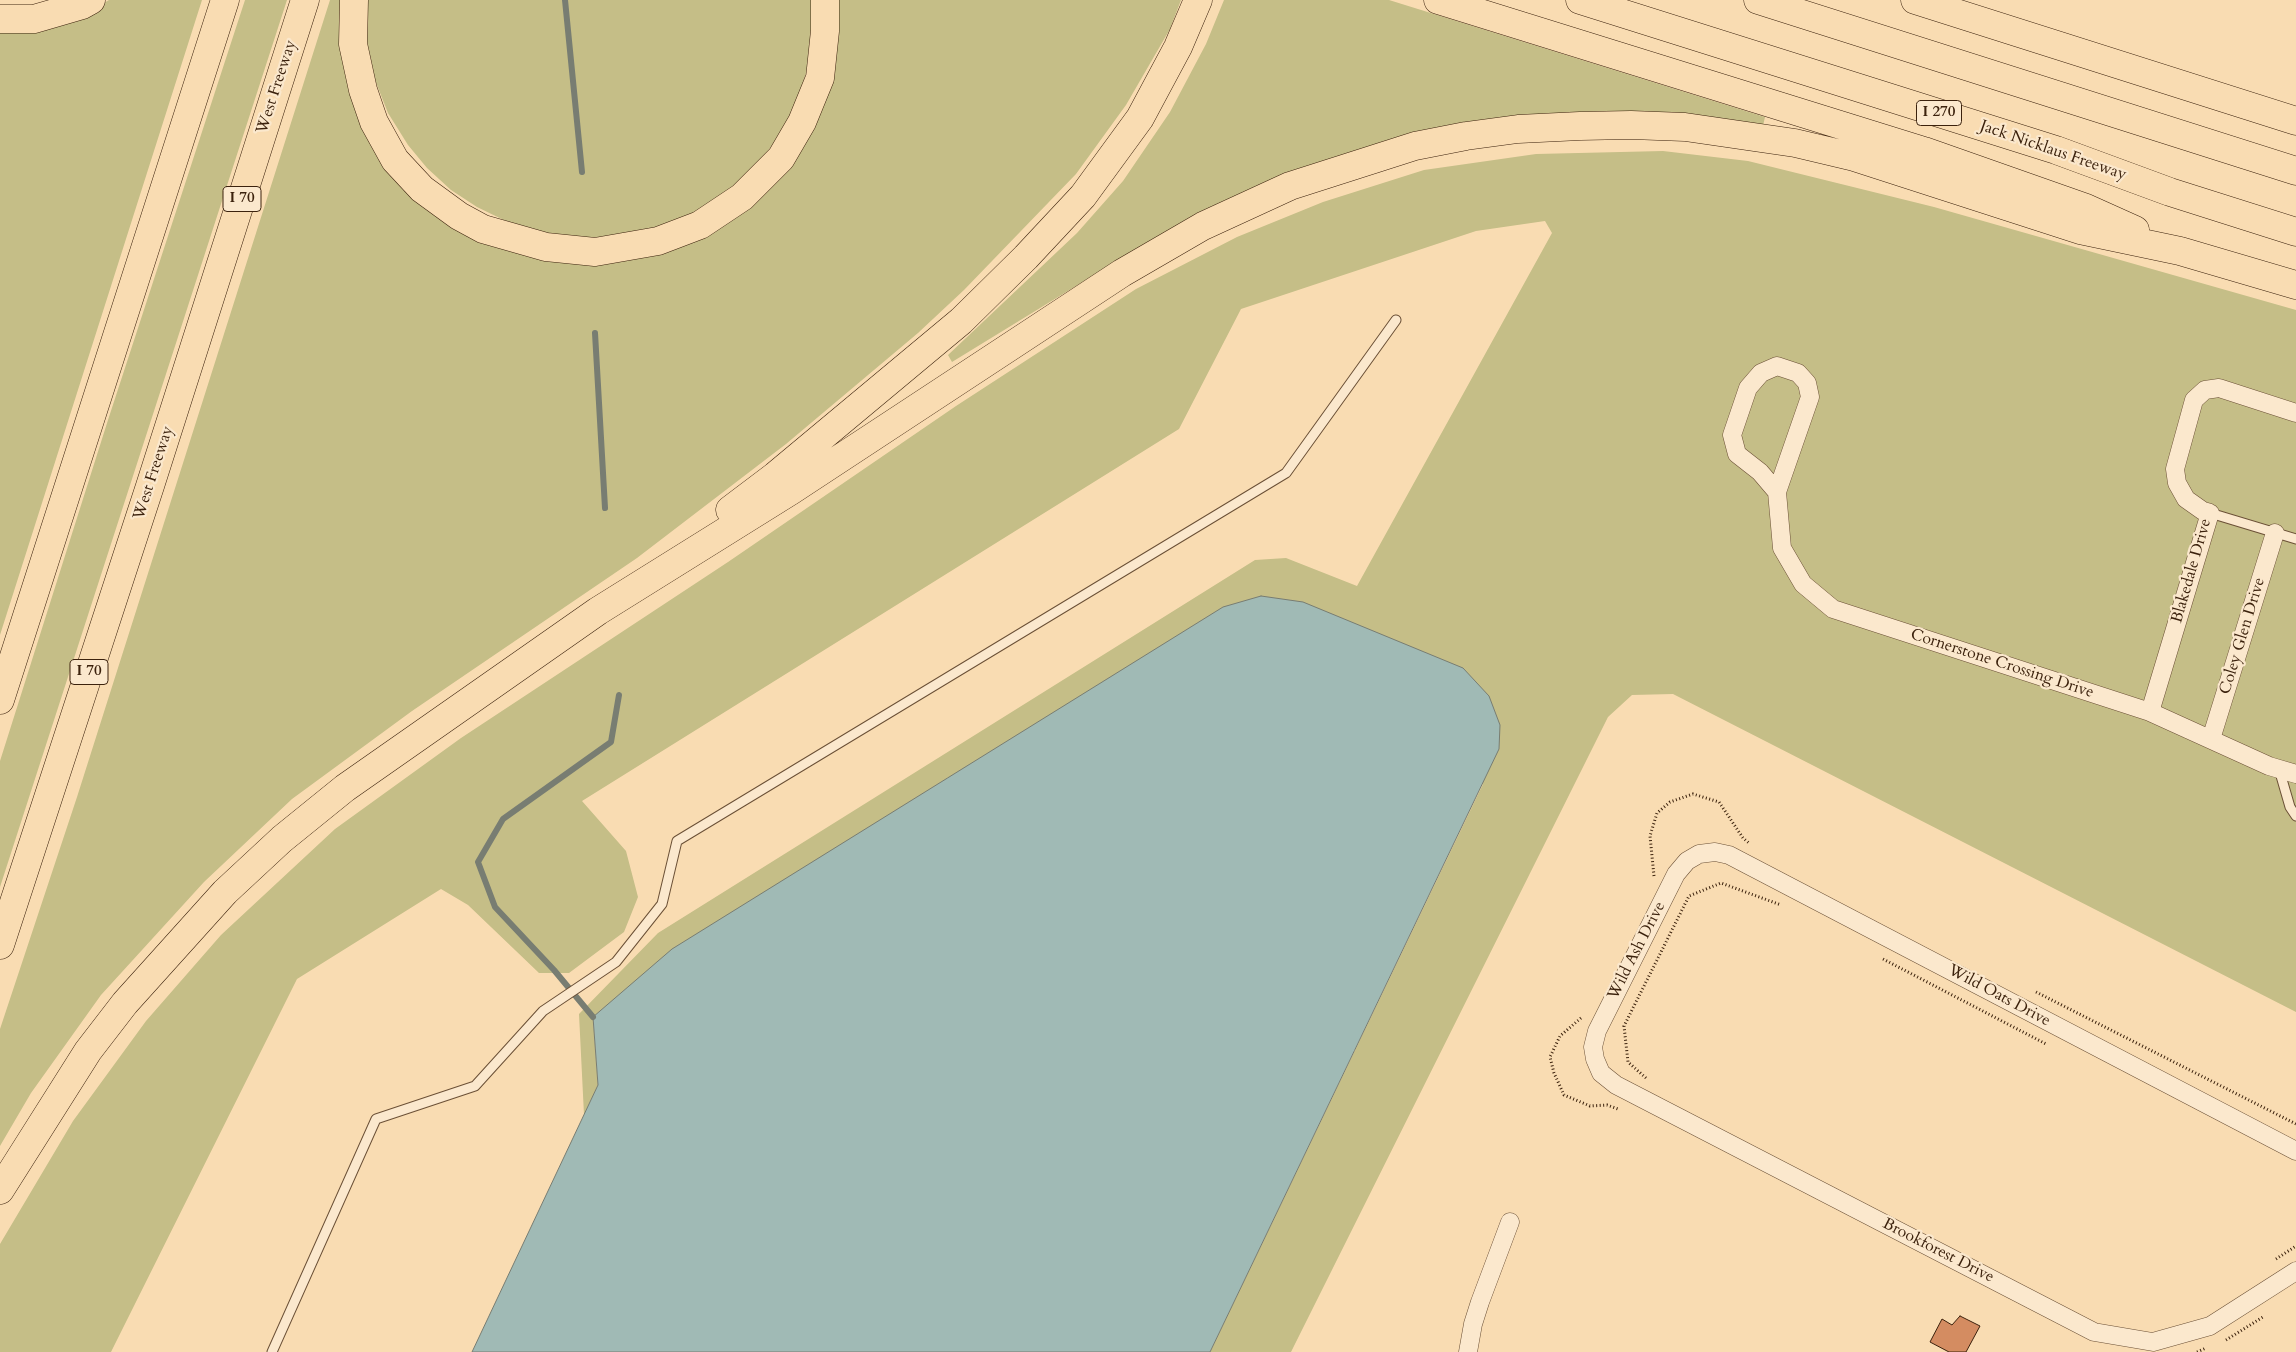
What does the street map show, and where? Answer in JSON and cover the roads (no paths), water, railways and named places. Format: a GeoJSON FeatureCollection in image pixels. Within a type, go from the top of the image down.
{"type":"FeatureCollection","features":[{"type":"Feature","properties":{"kind":"highway"},"geometry":{"type":"LineString","coordinates":[[0,19],[34,18],[82,5],[91,0]]}},
{"type":"Feature","properties":{"kind":"highway"},"geometry":{"type":"LineString","coordinates":[[0,700],[225,0]]}},
{"type":"Feature","properties":{"kind":"highway","name":"West Freeway"},"geometry":{"type":"LineString","coordinates":[[0,946],[153,477],[305,0]]}},
{"type":"Feature","properties":{"kind":"highway"},"geometry":{"type":"LineString","coordinates":[[354,0],[353,44],[363,90],[374,122],[395,160],[422,189],[459,216],[483,229],[546,247],[595,252],[658,241],[700,225],[742,197],[781,158],[802,122],[820,78],[825,31],[825,0]]}},
{"type":"Feature","properties":{"kind":"highway"},"geometry":{"type":"LineString","coordinates":[[0,1190],[88,1050],[125,1003],[225,892],[282,839],[345,788],[598,611],[790,464],[961,321],[1026,257],[1082,196],[1140,118],[1178,47],[1198,0]]}},
{"type":"Feature","properties":{"kind":"highway"},"geometry":{"type":"LineString","coordinates":[[1438,0],[1924,151],[2086,208],[2180,251]]}},
{"type":"Feature","properties":{"kind":"highway","name":"Jack Nicklaus Freeway"},"geometry":{"type":"LineString","coordinates":[[1580,0],[2056,150],[2170,192],[2296,232]]}},
{"type":"Feature","properties":{"kind":"highway"},"geometry":{"type":"LineString","coordinates":[[1758,0],[2296,171]]}},
{"type":"Feature","properties":{"kind":"highway"},"geometry":{"type":"LineString","coordinates":[[1915,0],[2296,121]]}},
{"type":"Feature","properties":{"kind":"highway"},"geometry":{"type":"LineString","coordinates":[[1942,0],[1980,20]]}},
{"type":"Feature","properties":{"kind":"highway"},"geometry":{"type":"LineString","coordinates":[[598,611],[792,490],[1122,273],[1203,226],[1290,186],[1415,146],[1510,130],[1631,124],[1712,130],[1796,143],[1854,157],[2080,230],[2180,251],[2296,285]]}},
{"type":"Feature","properties":{"kind":"street","name":"Cornerstone Crossing Drive"},"geometry":{"type":"LineString","coordinates":[[1777,492],[1760,472],[1737,454],[1732,435],[1748,388],[1761,373],[1777,366],[1798,373],[1807,383],[1810,397],[1777,492],[1782,548],[1804,584],[1833,609],[2150,712],[2296,774]]}},
{"type":"Feature","properties":{"kind":"street","name":"Blakedale Drive"},"geometry":{"type":"LineString","coordinates":[[2150,712],[2210,513],[2203,511],[2186,499],[2177,483],[2175,469],[2194,400],[2205,390],[2219,388],[2296,413]]}},
{"type":"Feature","properties":{"kind":"street","name":"Coley Glen Drive"},"geometry":{"type":"LineString","coordinates":[[2211,739],[2275,533]]}},
{"type":"Feature","properties":{"kind":"street","name":"Wild Oats Drive"},"geometry":{"type":"LineString","coordinates":[[1699,854],[1715,852],[1729,855],[2296,1151]]}},
{"type":"Feature","properties":{"kind":"street","name":"Wild Ash Drive"},"geometry":{"type":"LineString","coordinates":[[1594,1059],[1593,1047],[1597,1031],[1672,883],[1687,861],[1699,854]]}},
{"type":"Feature","properties":{"kind":"street","name":"Brookforest Drive"},"geometry":{"type":"LineString","coordinates":[[1594,1059],[1601,1073],[1616,1084],[2094,1332],[2153,1342],[2210,1326],[2296,1271]]}},
{"type":"Feature","properties":{"kind":"street"},"geometry":{"type":"LineString","coordinates":[[1468,1352],[1480,1302],[1510,1222]]}},
{"type":"Feature","properties":{"kind":"lane"},"geometry":{"type":"LineString","coordinates":[[272,1352],[376,1119],[475,1086],[543,1011],[616,962],[662,904],[677,841],[1286,473],[1396,320]]}},
{"type":"Feature","properties":{"kind":"lane"},"geometry":{"type":"LineString","coordinates":[[2210,513],[2296,539]]}},
{"type":"Feature","properties":{"kind":"lane"},"geometry":{"type":"LineString","coordinates":[[2279,768],[2290,807],[2296,816]]}},
{"type":"Feature","properties":{"kind":"water"},"geometry":{"type":"Polygon","coordinates":[[[1261,596],[1303,602],[1463,668],[1489,696],[1500,725],[1499,749],[1210,1352],[472,1352],[598,1085],[593,1017],[672,949],[1223,607],[1261,596]]]}},
{"type":"Feature","properties":{"kind":"waterway"},"geometry":{"type":"LineString","coordinates":[[565,0],[582,172]]}},
{"type":"Feature","properties":{"kind":"waterway"},"geometry":{"type":"LineString","coordinates":[[595,333],[605,508]]}},
{"type":"Feature","properties":{"kind":"waterway"},"geometry":{"type":"LineString","coordinates":[[593,1017],[554,970],[495,907],[478,862],[503,819],[611,742],[619,695]]}}]}
